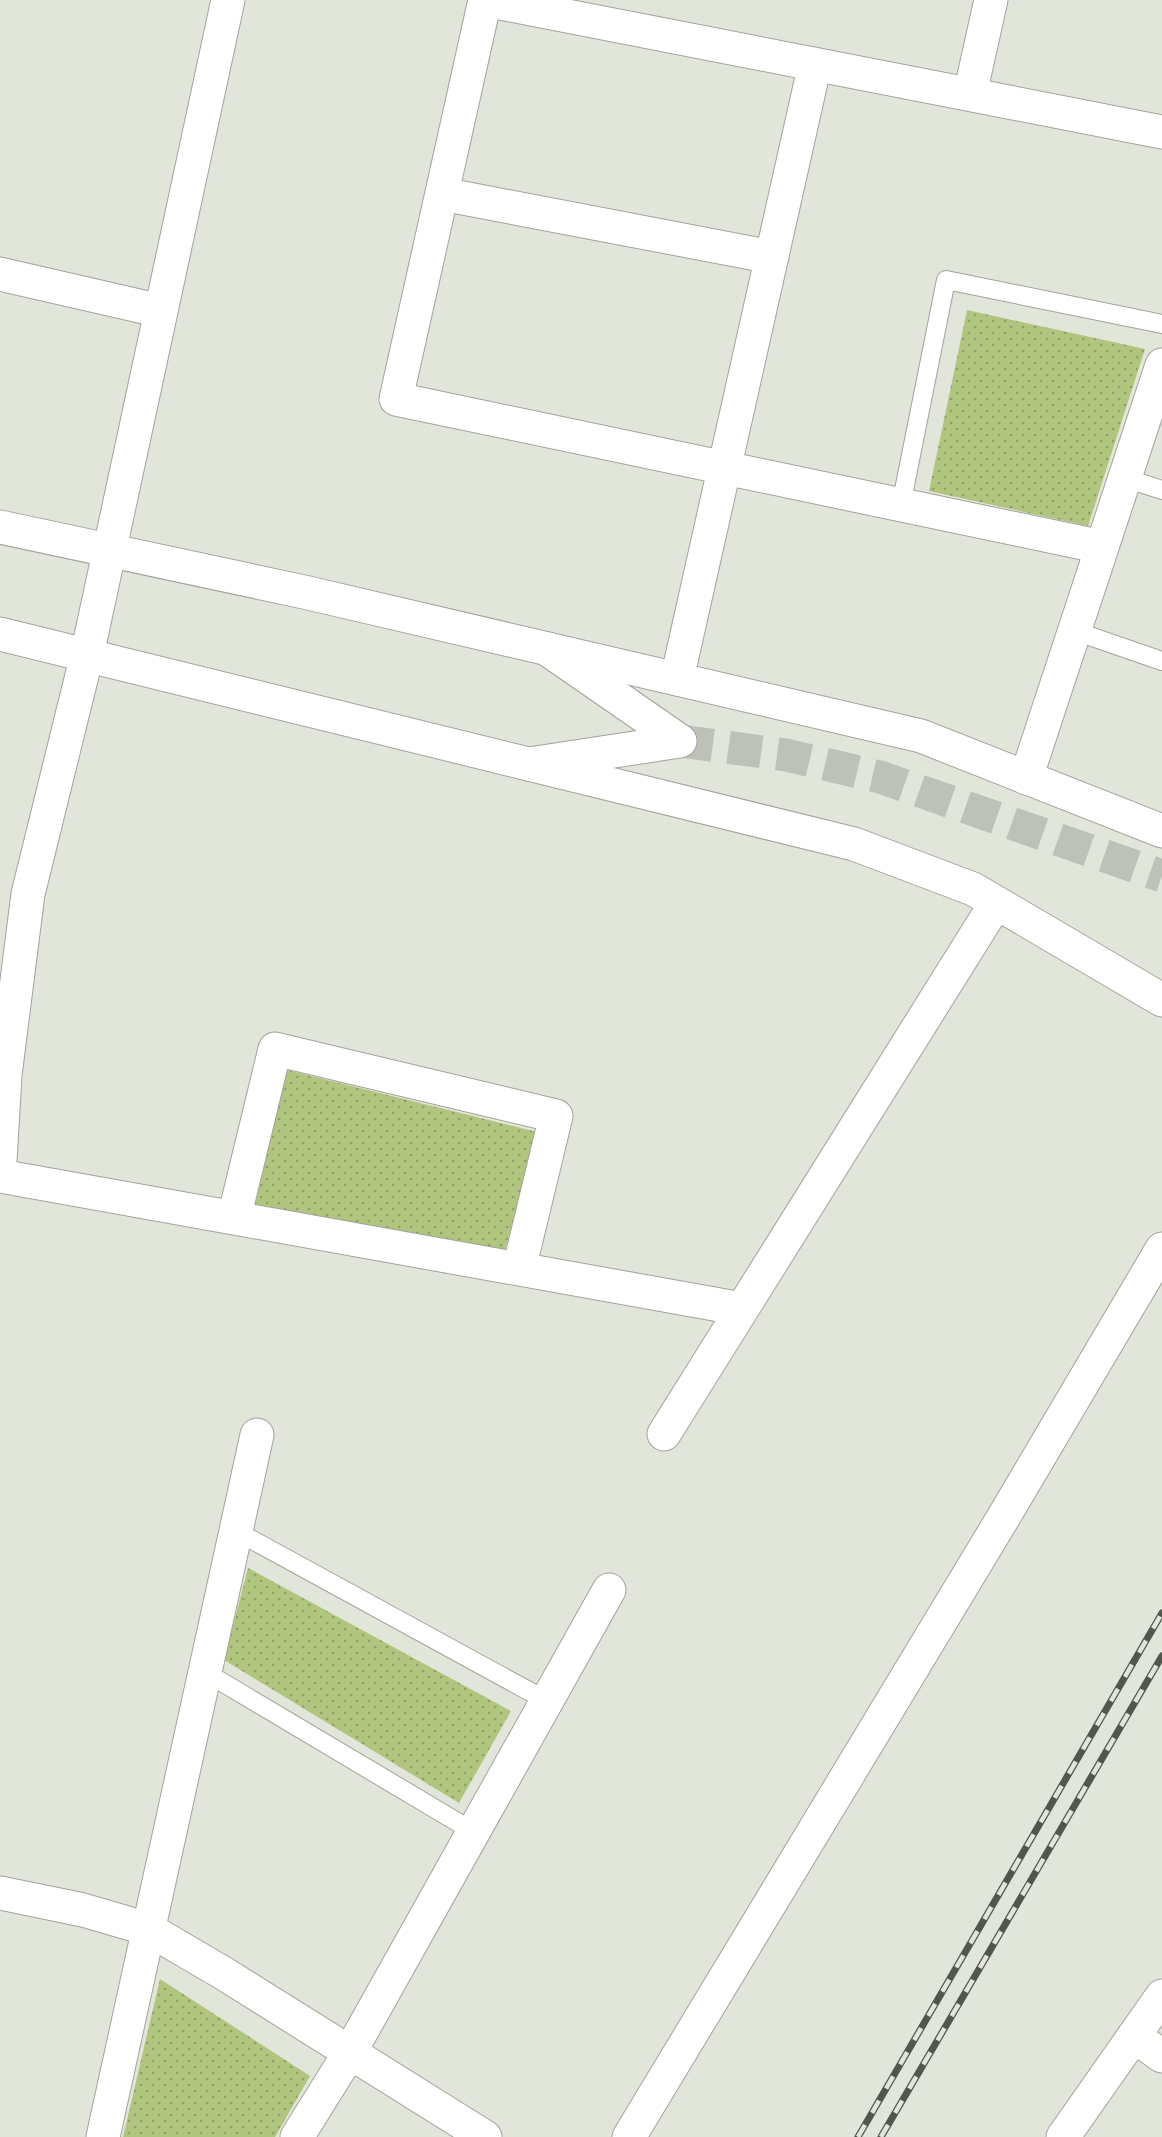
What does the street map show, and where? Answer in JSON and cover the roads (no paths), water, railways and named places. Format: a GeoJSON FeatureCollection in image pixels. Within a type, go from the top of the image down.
{"type":"FeatureCollection","features":[{"type":"Feature","properties":{"kind":"street"},"geometry":{"type":"LineString","coordinates":[[0,1161],[11,945],[28,894],[87,655],[228,0]]}},
{"type":"Feature","properties":{"kind":"street"},"geometry":{"type":"LineString","coordinates":[[1102,547],[396,399],[485,0],[1162,132]]}},
{"type":"Feature","properties":{"kind":"street"},"geometry":{"type":"LineString","coordinates":[[970,94],[991,0]]}},
{"type":"Feature","properties":{"kind":"street"},"geometry":{"type":"LineString","coordinates":[[677,680],[815,64]]}},
{"type":"Feature","properties":{"kind":"street"},"geometry":{"type":"LineString","coordinates":[[442,194],[772,258]]}},
{"type":"Feature","properties":{"kind":"street"},"geometry":{"type":"LineString","coordinates":[[0,274],[161,311]]}},
{"type":"Feature","properties":{"kind":"street"},"geometry":{"type":"LineString","coordinates":[[1026,778],[1162,365]]}},
{"type":"Feature","properties":{"kind":"street"},"geometry":{"type":"LineString","coordinates":[[0,527],[304,592],[921,736],[1162,831]]}},
{"type":"Feature","properties":{"kind":"street"},"geometry":{"type":"LineString","coordinates":[[0,634],[854,844],[973,890],[1162,1000]]}},
{"type":"Feature","properties":{"kind":"street"},"geometry":{"type":"LineString","coordinates":[[529,764],[680,741],[547,649]]}},
{"type":"Feature","properties":{"kind":"street"},"geometry":{"type":"LineString","coordinates":[[663,1434],[996,903]]}},
{"type":"Feature","properties":{"kind":"street"},"geometry":{"type":"LineString","coordinates":[[234,1218],[274,1049],[556,1116],[519,1269]]}},
{"type":"Feature","properties":{"kind":"street"},"geometry":{"type":"LineString","coordinates":[[0,1176],[742,1309]]}},
{"type":"Feature","properties":{"kind":"street"},"geometry":{"type":"LineString","coordinates":[[629,2137],[1004,1518],[1162,1249]]}},
{"type":"Feature","properties":{"kind":"street"},"geometry":{"type":"LineString","coordinates":[[103,2137],[257,1435]]}},
{"type":"Feature","properties":{"kind":"street"},"geometry":{"type":"LineString","coordinates":[[297,2137],[350,2052],[609,1590]]}},
{"type":"Feature","properties":{"kind":"street"},"geometry":{"type":"LineString","coordinates":[[0,1893],[83,1910],[148,1929],[223,1973],[485,2137]]}},
{"type":"Feature","properties":{"kind":"street"},"geometry":{"type":"LineString","coordinates":[[1063,2137],[1162,1996]]}},
{"type":"Feature","properties":{"kind":"street"},"geometry":{"type":"LineString","coordinates":[[1134,2036],[1162,2056]]}},
{"type":"Feature","properties":{"kind":"lane"},"geometry":{"type":"LineString","coordinates":[[901,505],[946,280],[1162,324]]}},
{"type":"Feature","properties":{"kind":"lane"},"geometry":{"type":"LineString","coordinates":[[1125,478],[1162,490]]}},
{"type":"Feature","properties":{"kind":"lane"},"geometry":{"type":"LineString","coordinates":[[1075,631],[1162,661]]}},
{"type":"Feature","properties":{"kind":"lane"},"geometry":{"type":"LineString","coordinates":[[236,1531],[547,1701]]}},
{"type":"Feature","properties":{"kind":"lane"},"geometry":{"type":"LineString","coordinates":[[205,1672],[474,1832]]}},
{"type":"Feature","properties":{"kind":"tunnel"},"geometry":{"type":"LineString","coordinates":[[680,741],[786,755],[880,777],[1162,876]]}},
{"type":"Feature","properties":{"kind":"railway"},"geometry":{"type":"LineString","coordinates":[[858,2137],[1162,1613]]}},
{"type":"Feature","properties":{"kind":"railway"},"geometry":{"type":"LineString","coordinates":[[881,2137],[1162,1656]]}}]}
